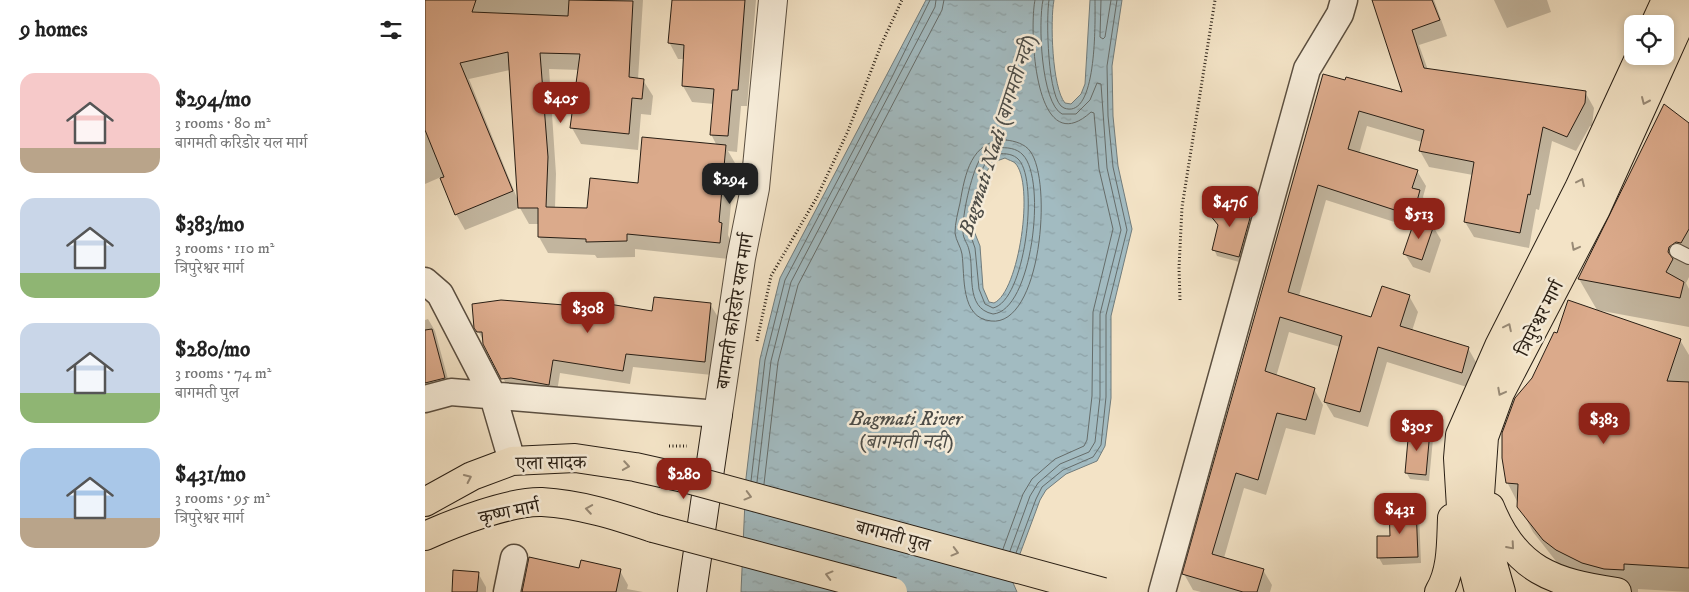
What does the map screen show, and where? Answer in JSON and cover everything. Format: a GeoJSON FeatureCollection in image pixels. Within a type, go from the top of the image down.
{"type":"FeatureCollection","features":[{"type":"Feature","properties":{"kind":"main road"},"geometry":{"type":"LineString","coordinates":[[1659,15],[1666,0]]}},
{"type":"Feature","properties":{"kind":"main road","name":"त्रिपुरेश्वर मार्ग"},"geometry":{"type":"LineString","coordinates":[[1674,36],[1689,2]]}},
{"type":"Feature","properties":{"kind":"main road","name":"त्रिपुरेश्वर मार्ग"},"geometry":{"type":"LineString","coordinates":[[1501,592],[1482,526],[1479,497],[1469,470],[1460,435],[1520,302],[1579,188],[1636,65]]}},
{"type":"Feature","properties":{"kind":"main road","name":"त्रिपुरेश्वर मार्ग"},"geometry":{"type":"LineString","coordinates":[[1479,592],[1462,524],[1469,470],[1484,437],[1495,405],[1603,210],[1661,65]]}},
{"type":"Feature","properties":{"kind":"main road","name":"एला सादक"},"geometry":{"type":"LineString","coordinates":[[425,502],[471,476],[511,461],[575,458],[635,467],[684,478]]}},
{"type":"Feature","properties":{"kind":"main road"},"geometry":{"type":"LineString","coordinates":[[1439,592],[1444,584],[1449,563],[1453,500],[1469,470],[1485,494],[1497,524],[1509,545],[1531,566],[1567,583],[1617,592]]}},
{"type":"Feature","properties":{"kind":"main road","name":"बागमती पुल"},"geometry":{"type":"LineString","coordinates":[[684,478],[1103,592]]}},
{"type":"Feature","properties":{"kind":"main road","name":"कृष्ण मार्ग"},"geometry":{"type":"LineString","coordinates":[[425,536],[491,512],[541,502],[595,510],[653,528],[893,592]]}},
{"type":"Feature","properties":{"kind":"street","name":"बागमती करिडोर यल मार्ग"},"geometry":{"type":"LineString","coordinates":[[692,592],[741,258],[755,188],[773,0]]}},
{"type":"Feature","properties":{"kind":"street"},"geometry":{"type":"LineString","coordinates":[[1162,592],[1307,69],[1340,14],[1344,0]]}},
{"type":"Feature","properties":{"kind":"street"},"geometry":{"type":"LineString","coordinates":[[425,281],[440,294],[493,396],[511,461]]}},
{"type":"Feature","properties":{"kind":"street"},"geometry":{"type":"LineString","coordinates":[[425,399],[451,392],[718,414]]}},
{"type":"Feature","properties":{"kind":"street"},"geometry":{"type":"LineString","coordinates":[[507,592],[514,558]]}},
{"type":"Feature","properties":{"kind":"path"},"geometry":{"type":"LineString","coordinates":[[755,348],[771,276],[817,197],[848,131],[881,45],[902,0]]}},
{"type":"Feature","properties":{"kind":"path"},"geometry":{"type":"LineString","coordinates":[[1180,300],[1179,268],[1182,207],[1215,0]]}},
{"type":"Feature","properties":{"kind":"water","name":"Bagmati River (बागमती नदी)"},"geometry":{"type":"Polygon","coordinates":[[[926,0],[1054,0],[1052,37],[1057,83],[1065,103],[1071,104],[1081,94],[1085,84],[1090,0],[1122,0],[1112,66],[1113,116],[1118,166],[1132,229],[1111,316],[1111,398],[1105,446],[1097,461],[1066,474],[1046,490],[1040,500],[1011,578],[1017,592],[741,592],[746,478],[760,359],[780,278],[926,0]],[[1005,158],[994,162],[986,172],[974,231],[980,246],[983,288],[989,302],[994,303],[1003,295],[1011,279],[1017,259],[1024,213],[1024,192],[1021,174],[1015,163],[1005,158]]]}},
{"type":"Feature","properties":{"kind":"building"},"geometry":{"type":"Polygon","coordinates":[[[425,0],[476,0],[472,12],[568,16],[569,0],[633,1],[629,77],[644,79],[642,99],[632,98],[629,134],[570,128],[580,54],[540,53],[548,157],[546,207],[587,208],[590,178],[638,183],[642,137],[726,145],[719,222],[722,223],[720,243],[627,234],[627,241],[586,242],[586,239],[538,237],[538,208],[518,208],[508,52],[460,63],[513,191],[455,215],[440,178],[444,177],[425,130],[425,0]]]}},
{"type":"Feature","properties":{"kind":"building"},"geometry":{"type":"Polygon","coordinates":[[[672,0],[745,0],[738,90],[732,90],[728,136],[710,135],[714,89],[682,86],[684,45],[668,43],[672,0]]]}},
{"type":"Feature","properties":{"kind":"building"},"geometry":{"type":"Polygon","coordinates":[[[1372,0],[1432,0],[1440,20],[1412,30],[1424,68],[1586,91],[1585,103],[1567,137],[1543,127],[1530,195],[1528,194],[1520,233],[1464,222],[1474,162],[1419,151],[1424,130],[1359,111],[1348,149],[1418,170],[1412,188],[1420,190],[1413,216],[1318,185],[1288,292],[1371,317],[1382,286],[1410,295],[1400,326],[1469,347],[1462,373],[1378,347],[1360,412],[1324,402],[1342,336],[1280,317],[1265,371],[1315,388],[1306,420],[1277,413],[1258,480],[1236,473],[1212,554],[1264,569],[1257,592],[1243,592],[1182,574],[1323,74],[1345,80],[1346,77],[1402,92],[1372,0]]]}},
{"type":"Feature","properties":{"kind":"building"},"geometry":{"type":"Polygon","coordinates":[[[1664,104],[1689,123],[1689,229],[1681,243],[1676,242],[1669,247],[1668,252],[1673,259],[1666,272],[1684,282],[1680,298],[1578,279],[1664,104]]]}},
{"type":"Feature","properties":{"kind":"building"},"geometry":{"type":"Polygon","coordinates":[[[1232,196],[1250,218],[1239,257],[1212,250],[1218,225],[1210,215],[1232,196]]]}},
{"type":"Feature","properties":{"kind":"building"},"geometry":{"type":"Polygon","coordinates":[[[1415,219],[1434,225],[1422,260],[1403,254],[1415,219]]]}},
{"type":"Feature","properties":{"kind":"building"},"geometry":{"type":"Polygon","coordinates":[[[654,297],[711,303],[705,362],[626,354],[623,371],[553,360],[549,385],[511,378],[501,379],[483,344],[482,332],[477,332],[474,328],[472,304],[501,300],[577,306],[578,299],[652,311],[654,297]]]}},
{"type":"Feature","properties":{"kind":"building"},"geometry":{"type":"Polygon","coordinates":[[[1568,300],[1681,339],[1667,381],[1689,382],[1689,568],[1624,564],[1624,570],[1604,569],[1582,563],[1556,550],[1543,540],[1517,507],[1518,484],[1506,483],[1502,458],[1502,433],[1515,398],[1532,378],[1554,332],[1557,333],[1568,300]]]}},
{"type":"Feature","properties":{"kind":"building"},"geometry":{"type":"Polygon","coordinates":[[[432,329],[445,378],[425,383],[425,330],[432,329]]]}},
{"type":"Feature","properties":{"kind":"building"},"geometry":{"type":"Polygon","coordinates":[[[1409,428],[1430,431],[1426,475],[1405,473],[1409,428]]]}},
{"type":"Feature","properties":{"kind":"building"},"geometry":{"type":"Polygon","coordinates":[[[1416,506],[1418,557],[1377,558],[1377,536],[1390,536],[1389,507],[1416,506]]]}},
{"type":"Feature","properties":{"kind":"building"},"geometry":{"type":"Polygon","coordinates":[[[529,557],[579,568],[581,560],[621,569],[616,592],[522,592],[529,557]]]}},
{"type":"Feature","properties":{"kind":"building"},"geometry":{"type":"Polygon","coordinates":[[[453,570],[479,572],[477,592],[452,592],[453,570]]]}},
{"type":"Feature","properties":{"kind":"water label","name":"Bagmati Nadi (बागमती नदी)"},"geometry":{"type":"Point","coordinates":[997,135]}}]}
